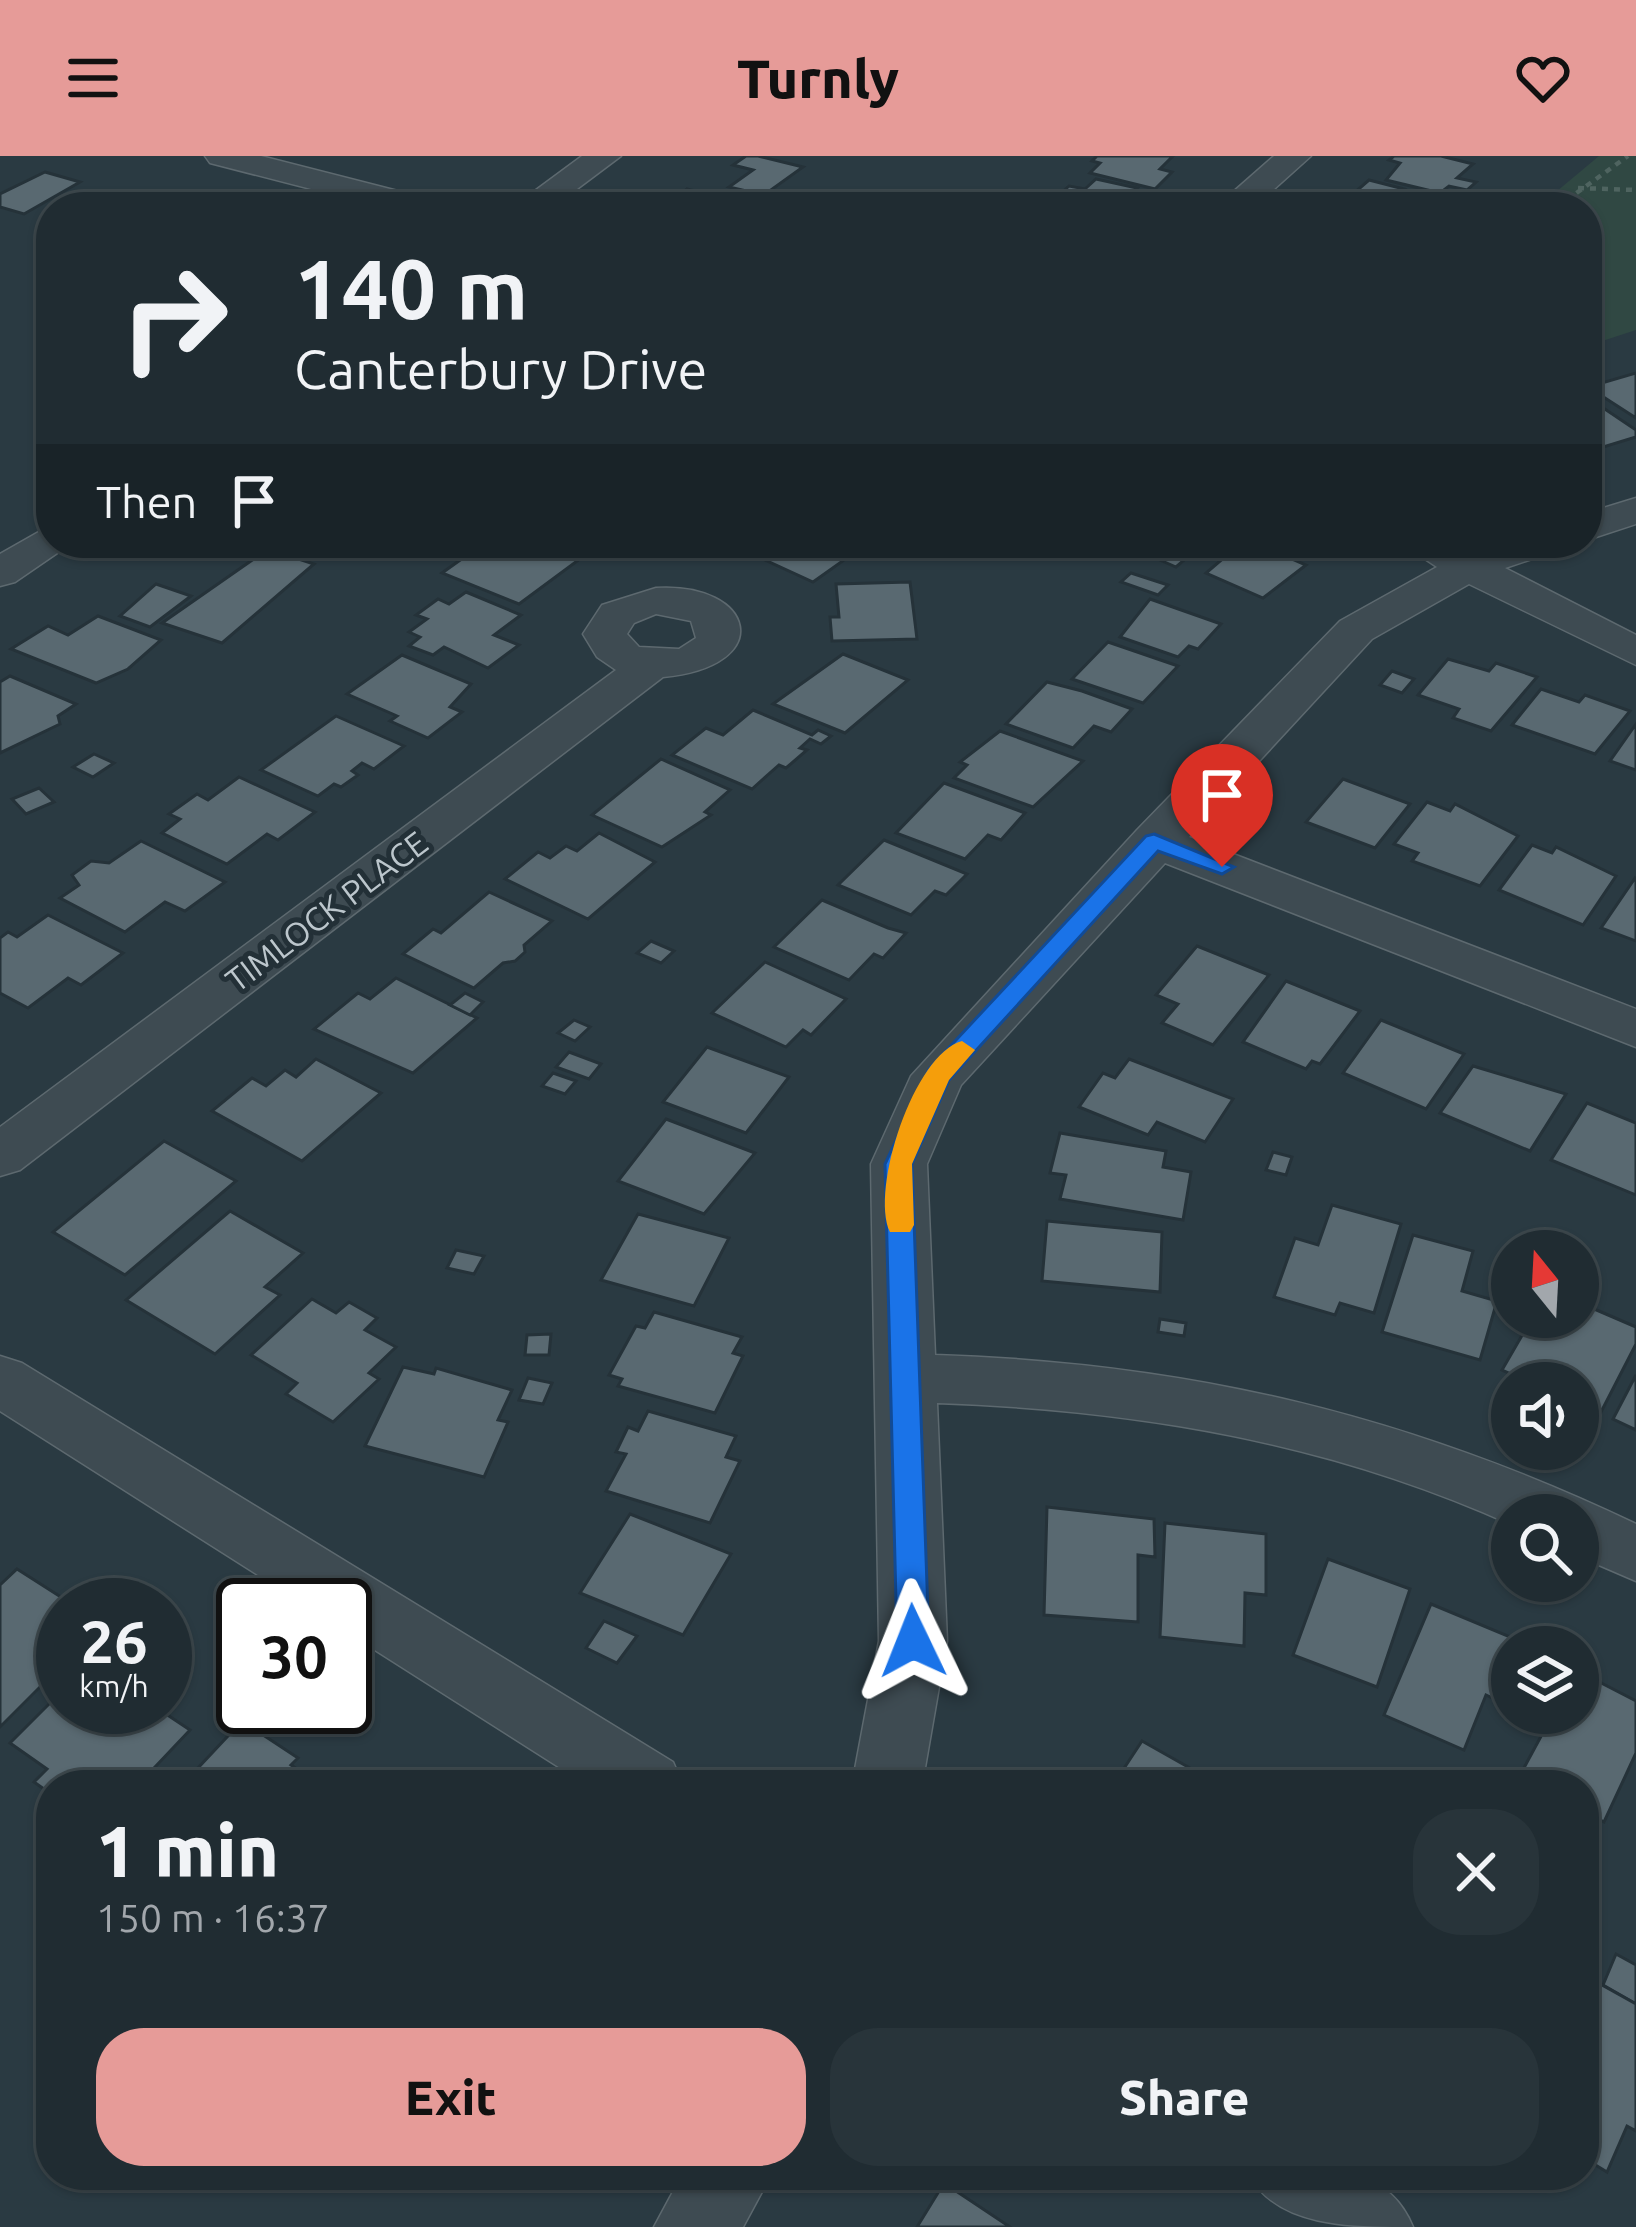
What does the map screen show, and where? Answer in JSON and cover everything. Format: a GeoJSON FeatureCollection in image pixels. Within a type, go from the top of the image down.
{"type":"FeatureCollection","features":[{"type":"Feature","properties":{"kind":"street"},"geometry":{"type":"LineString","coordinates":[[223,156],[363,192]]}},
{"type":"Feature","properties":{"kind":"street"},"geometry":{"type":"LineString","coordinates":[[552,192],[604,156]]}},
{"type":"Feature","properties":{"kind":"street"},"geometry":{"type":"LineString","coordinates":[[1251,192],[1294,156]]}},
{"type":"Feature","properties":{"kind":"street"},"geometry":{"type":"LineString","coordinates":[[1602,521],[1636,510]]}},
{"type":"Feature","properties":{"kind":"street"},"geometry":{"type":"LineString","coordinates":[[0,573],[36,548]]}},
{"type":"Feature","properties":{"kind":"street"},"geometry":{"type":"LineString","coordinates":[[890,1770],[913,1641],[898,1164],[938,1076],[1356,629],[1441,558]]}},
{"type":"Feature","properties":{"kind":"street"},"geometry":{"type":"LineString","coordinates":[[1451,558],[1636,652]]}},
{"type":"Feature","properties":{"kind":"street","name":"TIMLOCK PLACE"},"geometry":{"type":"LineString","coordinates":[[0,1156],[651,665]]}},
{"type":"Feature","properties":{"kind":"street"},"geometry":{"type":"LineString","coordinates":[[1154,841],[1636,1029]]}},
{"type":"Feature","properties":{"kind":"street"},"geometry":{"type":"LineString","coordinates":[[905,1378],[1127,1390],[1262,1411],[1471,1477],[1509,1494]]}},
{"type":"Feature","properties":{"kind":"street"},"geometry":{"type":"LineString","coordinates":[[0,1380],[624,1770]]}},
{"type":"Feature","properties":{"kind":"street"},"geometry":{"type":"LineString","coordinates":[[1599,1536],[1636,1554]]}},
{"type":"Feature","properties":{"kind":"street"},"geometry":{"type":"LineString","coordinates":[[694,2227],[720,2190]]}},
{"type":"Feature","properties":{"kind":"street"},"geometry":{"type":"LineString","coordinates":[[1313,2190],[1373,2227]]}},
{"type":"Feature","properties":{"kind":"path"},"geometry":{"type":"LineString","coordinates":[[1572,192],[1628,156]]}},
{"type":"Feature","properties":{"kind":"path"},"geometry":{"type":"LineString","coordinates":[[1576,188],[1636,190]]}},
{"type":"Feature","properties":{"kind":"green space"},"geometry":{"type":"Polygon","coordinates":[[[1599,156],[1636,156],[1636,330],[1602,341],[1602,192],[1556,192],[1599,156]]]}},
{"type":"Feature","properties":{"kind":"building"},"geometry":{"type":"Polygon","coordinates":[[[746,156],[758,156],[803,167],[768,192],[751,192],[729,187],[753,170],[733,165],[746,156]]]}},
{"type":"Feature","properties":{"kind":"building"},"geometry":{"type":"Polygon","coordinates":[[[1097,156],[1173,156],[1160,169],[1172,172],[1155,189],[1090,173],[1100,163],[1092,161],[1097,156]]]}},
{"type":"Feature","properties":{"kind":"building"},"geometry":{"type":"Polygon","coordinates":[[[1394,156],[1441,156],[1473,164],[1457,178],[1476,182],[1467,190],[1449,186],[1436,192],[1386,180],[1400,163],[1389,160],[1394,156]]]}},
{"type":"Feature","properties":{"kind":"building"},"geometry":{"type":"Polygon","coordinates":[[[45,172],[80,182],[62,192],[36,192],[36,207],[24,214],[0,207],[0,194],[45,172]]]}},
{"type":"Feature","properties":{"kind":"building"},"geometry":{"type":"Polygon","coordinates":[[[1096,179],[1137,188],[1132,192],[1062,192],[1069,186],[1085,189],[1096,179]]]}},
{"type":"Feature","properties":{"kind":"building"},"geometry":{"type":"Polygon","coordinates":[[[1369,180],[1404,189],[1400,192],[1355,192],[1369,180]]]}},
{"type":"Feature","properties":{"kind":"building"},"geometry":{"type":"Polygon","coordinates":[[[1636,373],[1636,418],[1602,396],[1602,383],[1636,373]]]}},
{"type":"Feature","properties":{"kind":"building"},"geometry":{"type":"Polygon","coordinates":[[[1602,407],[1636,430],[1636,437],[1602,447],[1602,407]]]}},
{"type":"Feature","properties":{"kind":"building"},"geometry":{"type":"Polygon","coordinates":[[[255,558],[296,558],[314,564],[222,643],[162,623],[255,558]]]}},
{"type":"Feature","properties":{"kind":"building"},"geometry":{"type":"Polygon","coordinates":[[[463,558],[581,558],[519,604],[442,573],[463,558]]]}},
{"type":"Feature","properties":{"kind":"building"},"geometry":{"type":"Polygon","coordinates":[[[761,558],[847,558],[813,582],[761,558]]]}},
{"type":"Feature","properties":{"kind":"building"},"geometry":{"type":"Polygon","coordinates":[[[1155,558],[1186,558],[1176,567],[1155,558]]]}},
{"type":"Feature","properties":{"kind":"building"},"geometry":{"type":"Polygon","coordinates":[[[1224,558],[1290,558],[1306,565],[1263,598],[1206,573],[1224,558]]]}},
{"type":"Feature","properties":{"kind":"building"},"geometry":{"type":"Polygon","coordinates":[[[1131,573],[1168,585],[1158,595],[1121,582],[1131,573]]]}},
{"type":"Feature","properties":{"kind":"building"},"geometry":{"type":"Polygon","coordinates":[[[910,582],[917,639],[832,641],[830,617],[839,617],[836,584],[910,582]]]}},
{"type":"Feature","properties":{"kind":"building"},"geometry":{"type":"Polygon","coordinates":[[[156,584],[191,596],[150,627],[120,616],[156,584]]]}},
{"type":"Feature","properties":{"kind":"building"},"geometry":{"type":"Polygon","coordinates":[[[466,592],[521,615],[494,635],[519,645],[488,668],[444,647],[433,655],[409,646],[420,637],[409,632],[427,619],[416,615],[438,599],[449,604],[466,592]]]}},
{"type":"Feature","properties":{"kind":"building"},"geometry":{"type":"Polygon","coordinates":[[[1150,599],[1221,624],[1198,649],[1189,646],[1178,657],[1120,637],[1150,599]]]}},
{"type":"Feature","properties":{"kind":"building"},"geometry":{"type":"Polygon","coordinates":[[[98,616],[161,640],[128,669],[96,683],[11,649],[48,626],[68,635],[98,616]]]}},
{"type":"Feature","properties":{"kind":"building"},"geometry":{"type":"Polygon","coordinates":[[[1108,642],[1178,666],[1143,703],[1072,679],[1108,642]]]}},
{"type":"Feature","properties":{"kind":"building"},"geometry":{"type":"Polygon","coordinates":[[[843,654],[908,680],[845,733],[773,704],[843,654]]]}},
{"type":"Feature","properties":{"kind":"building"},"geometry":{"type":"Polygon","coordinates":[[[402,655],[471,684],[450,707],[462,712],[428,738],[390,721],[397,716],[347,694],[402,655]]]}},
{"type":"Feature","properties":{"kind":"building"},"geometry":{"type":"Polygon","coordinates":[[[1448,659],[1489,671],[1496,663],[1537,677],[1491,731],[1453,718],[1459,709],[1418,695],[1448,659]]]}},
{"type":"Feature","properties":{"kind":"building"},"geometry":{"type":"Polygon","coordinates":[[[1392,671],[1414,679],[1402,693],[1380,685],[1392,671]]]}},
{"type":"Feature","properties":{"kind":"building"},"geometry":{"type":"Polygon","coordinates":[[[10,676],[76,704],[58,716],[60,724],[0,753],[0,682],[10,676]]]}},
{"type":"Feature","properties":{"kind":"building"},"geometry":{"type":"Polygon","coordinates":[[[1047,682],[1132,709],[1111,732],[1094,726],[1073,748],[1006,724],[1047,682]]]}},
{"type":"Feature","properties":{"kind":"building"},"geometry":{"type":"Polygon","coordinates":[[[1541,689],[1579,702],[1585,695],[1630,711],[1595,754],[1512,725],[1541,689]]]}},
{"type":"Feature","properties":{"kind":"building"},"geometry":{"type":"Polygon","coordinates":[[[753,710],[812,735],[818,730],[831,736],[821,744],[810,739],[800,748],[807,750],[786,768],[779,765],[752,789],[672,755],[706,728],[723,735],[753,710]]]}},
{"type":"Feature","properties":{"kind":"building"},"geometry":{"type":"Polygon","coordinates":[[[336,716],[404,746],[374,769],[362,763],[352,771],[358,775],[318,796],[261,770],[336,716]]]}},
{"type":"Feature","properties":{"kind":"building"},"geometry":{"type":"Polygon","coordinates":[[[1636,724],[1636,770],[1610,761],[1636,724]]]}},
{"type":"Feature","properties":{"kind":"building"},"geometry":{"type":"Polygon","coordinates":[[[1000,731],[1083,761],[1033,807],[954,778],[967,765],[960,762],[1000,731]]]}},
{"type":"Feature","properties":{"kind":"building"},"geometry":{"type":"Polygon","coordinates":[[[94,754],[114,763],[93,777],[73,767],[94,754]]]}},
{"type":"Feature","properties":{"kind":"building"},"geometry":{"type":"Polygon","coordinates":[[[661,759],[730,790],[705,812],[711,815],[662,847],[592,815],[661,759]]]}},
{"type":"Feature","properties":{"kind":"building"},"geometry":{"type":"Polygon","coordinates":[[[239,777],[315,812],[278,840],[267,834],[227,864],[162,833],[180,819],[169,814],[197,794],[208,800],[239,777]]]}},
{"type":"Feature","properties":{"kind":"building"},"geometry":{"type":"Polygon","coordinates":[[[1343,779],[1410,804],[1375,848],[1306,822],[1343,779]]]}},
{"type":"Feature","properties":{"kind":"building"},"geometry":{"type":"Polygon","coordinates":[[[944,783],[1025,813],[1001,840],[988,835],[965,859],[896,833],[944,783]]]}},
{"type":"Feature","properties":{"kind":"building"},"geometry":{"type":"Polygon","coordinates":[[[39,788],[54,802],[26,814],[12,799],[39,788]]]}},
{"type":"Feature","properties":{"kind":"building"},"geometry":{"type":"Polygon","coordinates":[[[1427,802],[1450,811],[1455,804],[1518,836],[1480,886],[1412,861],[1418,853],[1394,844],[1427,802]]]}},
{"type":"Feature","properties":{"kind":"building"},"geometry":{"type":"Polygon","coordinates":[[[599,833],[655,862],[588,919],[505,879],[538,852],[550,858],[566,846],[577,851],[599,833]]]}},
{"type":"Feature","properties":{"kind":"building"},"geometry":{"type":"Polygon","coordinates":[[[884,840],[967,874],[946,895],[935,891],[911,915],[838,885],[884,840]]]}},
{"type":"Feature","properties":{"kind":"building"},"geometry":{"type":"Polygon","coordinates":[[[141,841],[225,882],[185,911],[165,902],[125,932],[60,898],[79,885],[72,875],[91,861],[109,863],[141,841]]]}},
{"type":"Feature","properties":{"kind":"building"},"geometry":{"type":"Polygon","coordinates":[[[1532,845],[1552,853],[1556,847],[1616,876],[1583,925],[1499,890],[1532,845]]]}},
{"type":"Feature","properties":{"kind":"building"},"geometry":{"type":"Polygon","coordinates":[[[1636,879],[1636,941],[1601,928],[1636,879]]]}},
{"type":"Feature","properties":{"kind":"building"},"geometry":{"type":"Polygon","coordinates":[[[489,892],[552,921],[524,945],[525,952],[515,961],[503,963],[474,988],[403,954],[433,929],[441,933],[489,892]]]}},
{"type":"Feature","properties":{"kind":"building"},"geometry":{"type":"Polygon","coordinates":[[[822,900],[906,933],[883,958],[874,954],[849,980],[774,947],[822,900]]]}},
{"type":"Feature","properties":{"kind":"building"},"geometry":{"type":"Polygon","coordinates":[[[48,915],[123,953],[81,985],[68,978],[28,1008],[0,993],[0,938],[8,932],[17,937],[48,915]]]}},
{"type":"Feature","properties":{"kind":"building"},"geometry":{"type":"Polygon","coordinates":[[[651,941],[674,951],[661,963],[637,953],[651,941]]]}},
{"type":"Feature","properties":{"kind":"building"},"geometry":{"type":"Polygon","coordinates":[[[1197,946],[1269,975],[1213,1045],[1162,1023],[1178,1004],[1156,995],[1197,946]]]}},
{"type":"Feature","properties":{"kind":"building"},"geometry":{"type":"Polygon","coordinates":[[[765,962],[846,999],[811,1035],[803,1030],[786,1047],[712,1013],[765,962]]]}},
{"type":"Feature","properties":{"kind":"building"},"geometry":{"type":"Polygon","coordinates":[[[396,978],[477,1018],[413,1073],[314,1029],[358,993],[370,999],[396,978]]]}},
{"type":"Feature","properties":{"kind":"building"},"geometry":{"type":"Polygon","coordinates":[[[1286,981],[1360,1011],[1320,1064],[1312,1061],[1306,1069],[1243,1042],[1286,981]]]}},
{"type":"Feature","properties":{"kind":"building"},"geometry":{"type":"Polygon","coordinates":[[[465,993],[483,1002],[470,1015],[450,1005],[465,993]]]}},
{"type":"Feature","properties":{"kind":"building"},"geometry":{"type":"Polygon","coordinates":[[[574,1020],[590,1027],[575,1041],[558,1033],[574,1020]]]}},
{"type":"Feature","properties":{"kind":"building"},"geometry":{"type":"Polygon","coordinates":[[[1381,1020],[1464,1054],[1426,1109],[1343,1073],[1381,1020]]]}},
{"type":"Feature","properties":{"kind":"building"},"geometry":{"type":"Polygon","coordinates":[[[707,1047],[789,1077],[746,1133],[663,1102],[707,1047]]]}},
{"type":"Feature","properties":{"kind":"building"},"geometry":{"type":"Polygon","coordinates":[[[569,1052],[601,1064],[589,1079],[556,1067],[569,1052]]]}},
{"type":"Feature","properties":{"kind":"building"},"geometry":{"type":"Polygon","coordinates":[[[316,1059],[381,1093],[302,1161],[212,1111],[252,1078],[266,1086],[285,1070],[296,1077],[316,1059]]]}},
{"type":"Feature","properties":{"kind":"building"},"geometry":{"type":"Polygon","coordinates":[[[1129,1059],[1233,1099],[1205,1142],[1157,1122],[1148,1135],[1079,1107],[1103,1073],[1115,1078],[1129,1059]]]}},
{"type":"Feature","properties":{"kind":"building"},"geometry":{"type":"Polygon","coordinates":[[[1473,1066],[1566,1094],[1530,1151],[1440,1113],[1473,1066]]]}},
{"type":"Feature","properties":{"kind":"building"},"geometry":{"type":"Polygon","coordinates":[[[553,1073],[576,1081],[565,1094],[542,1086],[553,1073]]]}},
{"type":"Feature","properties":{"kind":"building"},"geometry":{"type":"Polygon","coordinates":[[[1587,1103],[1636,1123],[1636,1195],[1551,1160],[1587,1103]]]}},
{"type":"Feature","properties":{"kind":"building"},"geometry":{"type":"Polygon","coordinates":[[[666,1119],[755,1153],[704,1214],[618,1181],[666,1119]]]}},
{"type":"Feature","properties":{"kind":"building"},"geometry":{"type":"Polygon","coordinates":[[[1060,1133],[1166,1151],[1163,1167],[1191,1172],[1183,1220],[1060,1199],[1066,1175],[1050,1173],[1060,1133]]]}},
{"type":"Feature","properties":{"kind":"building"},"geometry":{"type":"Polygon","coordinates":[[[164,1141],[236,1181],[125,1275],[53,1232],[164,1141]]]}},
{"type":"Feature","properties":{"kind":"building"},"geometry":{"type":"Polygon","coordinates":[[[1273,1152],[1292,1157],[1286,1175],[1266,1170],[1273,1152]]]}},
{"type":"Feature","properties":{"kind":"building"},"geometry":{"type":"Polygon","coordinates":[[[1332,1205],[1401,1224],[1374,1313],[1340,1303],[1335,1315],[1274,1297],[1295,1238],[1318,1245],[1332,1205]]]}},
{"type":"Feature","properties":{"kind":"building"},"geometry":{"type":"Polygon","coordinates":[[[230,1211],[303,1253],[265,1287],[280,1295],[215,1354],[126,1300],[230,1211]]]}},
{"type":"Feature","properties":{"kind":"building"},"geometry":{"type":"Polygon","coordinates":[[[638,1214],[729,1238],[694,1306],[601,1280],[638,1214]]]}},
{"type":"Feature","properties":{"kind":"building"},"geometry":{"type":"Polygon","coordinates":[[[1047,1221],[1162,1232],[1160,1292],[1042,1281],[1047,1221]]]}},
{"type":"Feature","properties":{"kind":"building"},"geometry":{"type":"Polygon","coordinates":[[[1413,1235],[1473,1251],[1462,1291],[1491,1299],[1491,1322],[1480,1360],[1382,1332],[1413,1235]]]}},
{"type":"Feature","properties":{"kind":"building"},"geometry":{"type":"Polygon","coordinates":[[[456,1250],[484,1256],[474,1274],[447,1268],[456,1250]]]}},
{"type":"Feature","properties":{"kind":"building"},"geometry":{"type":"Polygon","coordinates":[[[312,1299],[336,1313],[349,1302],[377,1318],[365,1330],[396,1347],[369,1373],[379,1379],[333,1422],[286,1394],[297,1383],[251,1355],[312,1299]]]}},
{"type":"Feature","properties":{"kind":"building"},"geometry":{"type":"Polygon","coordinates":[[[1599,1311],[1636,1327],[1636,1344],[1600,1414],[1599,1362],[1507,1362],[1520,1338],[1599,1338],[1599,1311]]]}},
{"type":"Feature","properties":{"kind":"building"},"geometry":{"type":"Polygon","coordinates":[[[654,1312],[742,1337],[733,1353],[743,1356],[715,1413],[618,1386],[622,1379],[609,1375],[636,1326],[645,1328],[654,1312]]]}},
{"type":"Feature","properties":{"kind":"building"},"geometry":{"type":"Polygon","coordinates":[[[1160,1319],[1186,1323],[1184,1336],[1158,1332],[1160,1319]]]}},
{"type":"Feature","properties":{"kind":"building"},"geometry":{"type":"Polygon","coordinates":[[[551,1334],[549,1355],[525,1355],[527,1335],[551,1334]]]}},
{"type":"Feature","properties":{"kind":"building"},"geometry":{"type":"Polygon","coordinates":[[[403,1367],[434,1374],[436,1368],[512,1390],[498,1420],[508,1422],[484,1477],[365,1446],[403,1367]]]}},
{"type":"Feature","properties":{"kind":"building"},"geometry":{"type":"Polygon","coordinates":[[[1636,1375],[1636,1430],[1613,1419],[1636,1375]]]}},
{"type":"Feature","properties":{"kind":"building"},"geometry":{"type":"Polygon","coordinates":[[[528,1378],[552,1383],[543,1404],[519,1400],[528,1378]]]}},
{"type":"Feature","properties":{"kind":"building"},"geometry":{"type":"Polygon","coordinates":[[[648,1411],[736,1436],[726,1457],[740,1461],[710,1523],[606,1491],[626,1454],[616,1452],[628,1427],[638,1431],[648,1411]]]}},
{"type":"Feature","properties":{"kind":"building"},"geometry":{"type":"Polygon","coordinates":[[[1047,1507],[1154,1519],[1155,1557],[1138,1555],[1138,1622],[1044,1615],[1047,1507]]]}},
{"type":"Feature","properties":{"kind":"building"},"geometry":{"type":"Polygon","coordinates":[[[630,1514],[731,1554],[683,1635],[580,1593],[630,1514]]]}},
{"type":"Feature","properties":{"kind":"building"},"geometry":{"type":"Polygon","coordinates":[[[1165,1523],[1266,1534],[1266,1595],[1245,1593],[1244,1646],[1160,1637],[1165,1523]]]}},
{"type":"Feature","properties":{"kind":"building"},"geometry":{"type":"Polygon","coordinates":[[[1328,1559],[1410,1589],[1377,1687],[1293,1655],[1328,1559]]]}},
{"type":"Feature","properties":{"kind":"building"},"geometry":{"type":"Polygon","coordinates":[[[17,1569],[36,1581],[36,1691],[0,1727],[0,1585],[17,1569]]]}},
{"type":"Feature","properties":{"kind":"building"},"geometry":{"type":"Polygon","coordinates":[[[1431,1604],[1491,1629],[1491,1697],[1486,1695],[1464,1750],[1384,1715],[1431,1604]]]}},
{"type":"Feature","properties":{"kind":"building"},"geometry":{"type":"Polygon","coordinates":[[[604,1621],[637,1636],[617,1663],[586,1648],[604,1621]]]}},
{"type":"Feature","properties":{"kind":"building"},"geometry":{"type":"Polygon","coordinates":[[[1599,1682],[1636,1701],[1636,1753],[1604,1822],[1599,1819],[1599,1770],[1523,1770],[1542,1734],[1599,1734],[1599,1682]]]}},
{"type":"Feature","properties":{"kind":"building"},"geometry":{"type":"Polygon","coordinates":[[[36,1717],[36,1734],[186,1734],[152,1770],[47,1769],[10,1743],[36,1717]]]}},
{"type":"Feature","properties":{"kind":"building"},"geometry":{"type":"Polygon","coordinates":[[[230,1734],[262,1734],[298,1758],[291,1765],[299,1770],[196,1770],[230,1734]]]}},
{"type":"Feature","properties":{"kind":"building"},"geometry":{"type":"Polygon","coordinates":[[[1142,1741],[1193,1770],[1123,1770],[1142,1741]]]}},
{"type":"Feature","properties":{"kind":"building"},"geometry":{"type":"Polygon","coordinates":[[[1616,1954],[1636,1965],[1636,2004],[1603,1985],[1616,1954]]]}},
{"type":"Feature","properties":{"kind":"building"},"geometry":{"type":"Polygon","coordinates":[[[1599,1983],[1636,2004],[1636,2131],[1627,2126],[1607,2172],[1599,2167],[1599,1983]]]}},
{"type":"Feature","properties":{"kind":"building"},"geometry":{"type":"Polygon","coordinates":[[[940,2190],[954,2190],[1010,2227],[917,2227],[940,2190]]]}},
{"type":"Feature","properties":{"kind":"slow traffic"},"geometry":{"type":"LineString","coordinates":[[900,1225],[898,1164],[938,1076],[962,1050]]}},
{"type":"Feature","properties":{"kind":"route"},"geometry":{"type":"LineString","coordinates":[[913,1641],[898,1164],[938,1076],[1154,841],[1222,867]]}}]}
